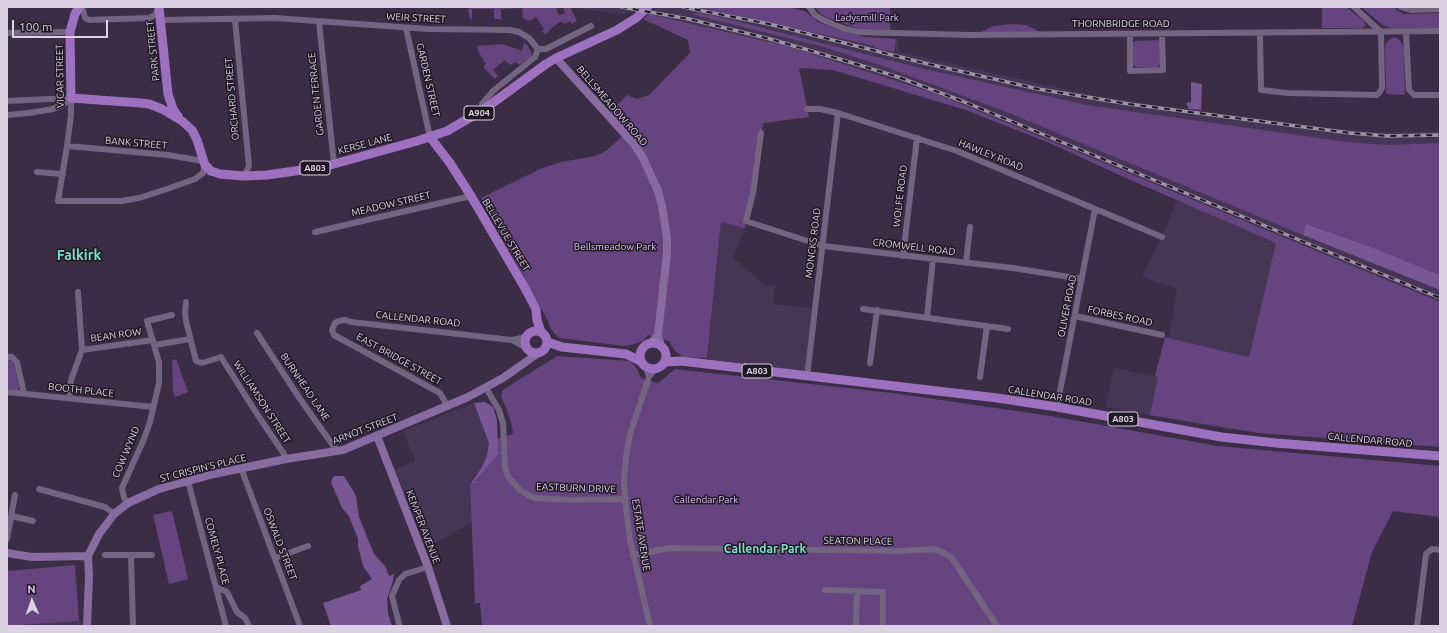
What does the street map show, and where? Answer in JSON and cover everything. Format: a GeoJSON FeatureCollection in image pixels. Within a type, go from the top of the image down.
{"type":"FeatureCollection","features":[{"type":"Feature","properties":{"kind":"main road","name":"VICAR STREET"},"geometry":{"type":"LineString","coordinates":[[71,98],[70,32],[75,14],[81,7]]}},
{"type":"Feature","properties":{"kind":"main road","name":"PARK STREET"},"geometry":{"type":"LineString","coordinates":[[159,7],[164,20],[168,94],[173,109],[182,121]]}},
{"type":"Feature","properties":{"kind":"main road","name":"KERSE LANE"},"geometry":{"type":"LineString","coordinates":[[625,24],[641,7]]}},
{"type":"Feature","properties":{"kind":"main road","name":"KERSE LANE"},"geometry":{"type":"LineString","coordinates":[[206,166],[220,174],[244,176],[286,173],[323,167],[447,131],[483,110],[522,80],[556,58],[595,41],[636,18],[648,7]]}},
{"type":"Feature","properties":{"kind":"main road","name":"BELLSMEADOW ROAD"},"geometry":{"type":"LineString","coordinates":[[556,58],[625,134],[643,158],[652,175],[662,206],[667,238],[667,253],[658,334],[661,346]]}},
{"type":"Feature","properties":{"kind":"main road","name":"PARK STREET"},"geometry":{"type":"LineString","coordinates":[[156,106],[164,101],[168,94]]}},
{"type":"Feature","properties":{"kind":"main road"},"geometry":{"type":"LineString","coordinates":[[71,98],[132,102],[156,106],[188,126],[195,135],[206,166]]}},
{"type":"Feature","properties":{"kind":"main road","name":"KERSE LANE"},"geometry":{"type":"LineString","coordinates":[[441,152],[440,143],[446,134],[473,116]]}},
{"type":"Feature","properties":{"kind":"main road","name":"BELLEVUE STREET"},"geometry":{"type":"LineString","coordinates":[[430,137],[450,163],[471,196],[536,309],[537,320],[533,334]]}},
{"type":"Feature","properties":{"kind":"main road","name":"BELLEVUE STREET"},"geometry":{"type":"LineString","coordinates":[[416,141],[427,143],[450,163]]}},
{"type":"Feature","properties":{"kind":"main road"},"geometry":{"type":"LineString","coordinates":[[537,349],[545,336],[533,334],[525,341],[537,349],[562,347],[626,354],[647,366],[661,367],[666,358],[661,346],[647,345],[626,354]]}},
{"type":"Feature","properties":{"kind":"main road"},"geometry":{"type":"LineString","coordinates":[[647,366],[640,353],[658,334]]}},
{"type":"Feature","properties":{"kind":"main road","name":"ARNOT STREET"},"geometry":{"type":"LineString","coordinates":[[286,459],[337,451],[448,407],[503,378],[525,361],[537,349]]}},
{"type":"Feature","properties":{"kind":"main road","name":"CALLENDAR ROAD"},"geometry":{"type":"LineString","coordinates":[[666,358],[807,377],[997,398],[1057,407],[1221,437],[1284,444],[1440,456]]}},
{"type":"Feature","properties":{"kind":"main road","name":"KEMPER AVENUE"},"geometry":{"type":"LineString","coordinates":[[377,436],[428,567],[447,626]]}},
{"type":"Feature","properties":{"kind":"main road","name":"ST CRISPIN'S PLACE"},"geometry":{"type":"LineString","coordinates":[[128,503],[159,489],[241,468],[286,459]]}},
{"type":"Feature","properties":{"kind":"main road"},"geometry":{"type":"LineString","coordinates":[[87,626],[89,576],[88,556],[99,534],[114,514],[128,503]]}},
{"type":"Feature","properties":{"kind":"main road"},"geometry":{"type":"LineString","coordinates":[[7,553],[32,557],[88,556]]}},
{"type":"Feature","properties":{"kind":"street"},"geometry":{"type":"LineString","coordinates":[[81,7],[84,18],[89,20],[149,18],[155,15],[159,7]]}},
{"type":"Feature","properties":{"kind":"street","name":"THORNBRIDGE ROAD"},"geometry":{"type":"LineString","coordinates":[[810,7],[815,14],[823,20],[845,29],[859,32],[964,35],[1440,31]]}},
{"type":"Feature","properties":{"kind":"street"},"geometry":{"type":"LineString","coordinates":[[1260,33],[1261,90],[1288,93],[1377,94],[1380,93],[1382,88],[1381,32],[1354,7]]}},
{"type":"Feature","properties":{"kind":"street"},"geometry":{"type":"LineString","coordinates":[[1401,7],[1411,10],[1440,10]]}},
{"type":"Feature","properties":{"kind":"street","name":"WEIR STREET"},"geometry":{"type":"LineString","coordinates":[[164,20],[235,20],[276,18],[460,31],[510,30],[519,32],[529,38],[538,49]]}},
{"type":"Feature","properties":{"kind":"street","name":"ORCHARD STREET"},"geometry":{"type":"LineString","coordinates":[[235,20],[248,166],[244,176]]}},
{"type":"Feature","properties":{"kind":"street","name":"GARDEN TERRACE"},"geometry":{"type":"LineString","coordinates":[[319,22],[334,164]]}},
{"type":"Feature","properties":{"kind":"street"},"geometry":{"type":"LineString","coordinates":[[483,110],[482,104],[494,91],[535,57],[538,49],[546,49],[590,26]]}},
{"type":"Feature","properties":{"kind":"street","name":"GARDEN STREET"},"geometry":{"type":"LineString","coordinates":[[406,28],[424,112],[429,125],[430,137]]}},
{"type":"Feature","properties":{"kind":"street"},"geometry":{"type":"LineString","coordinates":[[7,33],[70,32]]}},
{"type":"Feature","properties":{"kind":"street"},"geometry":{"type":"LineString","coordinates":[[1406,32],[1409,90],[1414,95],[1440,95]]}},
{"type":"Feature","properties":{"kind":"street"},"geometry":{"type":"LineString","coordinates":[[1130,34],[1130,71],[1163,70],[1162,34]]}},
{"type":"Feature","properties":{"kind":"street"},"geometry":{"type":"LineString","coordinates":[[7,101],[71,98]]}},
{"type":"Feature","properties":{"kind":"street"},"geometry":{"type":"LineString","coordinates":[[7,115],[53,109],[67,102],[71,98]]}},
{"type":"Feature","properties":{"kind":"street","name":"VICAR STREET"},"geometry":{"type":"LineString","coordinates":[[71,98],[71,115],[58,201],[121,201],[139,198],[195,179],[203,173],[206,166]]}},
{"type":"Feature","properties":{"kind":"street","name":"HAWLEY ROAD"},"geometry":{"type":"LineString","coordinates":[[808,109],[824,109],[957,151],[1162,237]]}},
{"type":"Feature","properties":{"kind":"street","name":"MONCKS ROAD"},"geometry":{"type":"LineString","coordinates":[[807,377],[838,113]]}},
{"type":"Feature","properties":{"kind":"street","name":"CROMWELL ROAD"},"geometry":{"type":"LineString","coordinates":[[761,133],[754,193],[746,221],[822,246],[1013,268],[1082,279]]}},
{"type":"Feature","properties":{"kind":"street","name":"WOLFE ROAD"},"geometry":{"type":"LineString","coordinates":[[903,256],[917,138]]}},
{"type":"Feature","properties":{"kind":"street","name":"BANK STREET"},"geometry":{"type":"LineString","coordinates":[[67,146],[168,156],[206,166]]}},
{"type":"Feature","properties":{"kind":"street"},"geometry":{"type":"LineString","coordinates":[[37,172],[63,174]]}},
{"type":"Feature","properties":{"kind":"street","name":"MEADOW STREET"},"geometry":{"type":"LineString","coordinates":[[315,232],[471,196]]}},
{"type":"Feature","properties":{"kind":"street","name":"OLIVER ROAD"},"geometry":{"type":"LineString","coordinates":[[1057,407],[1096,209]]}},
{"type":"Feature","properties":{"kind":"street"},"geometry":{"type":"LineString","coordinates":[[966,263],[970,227]]}},
{"type":"Feature","properties":{"kind":"street"},"geometry":{"type":"LineString","coordinates":[[927,317],[934,260]]}},
{"type":"Feature","properties":{"kind":"street"},"geometry":{"type":"LineString","coordinates":[[69,398],[71,380],[82,350],[78,292]]}},
{"type":"Feature","properties":{"kind":"street"},"geometry":{"type":"LineString","coordinates":[[186,302],[185,313],[190,339]]}},
{"type":"Feature","properties":{"kind":"street"},"geometry":{"type":"LineString","coordinates":[[863,308],[1008,329]]}},
{"type":"Feature","properties":{"kind":"street"},"geometry":{"type":"LineString","coordinates":[[870,363],[876,310]]}},
{"type":"Feature","properties":{"kind":"street","name":"COW WYND"},"geometry":{"type":"LineString","coordinates":[[128,503],[124,498],[122,488],[144,439],[160,374],[159,362],[154,343],[146,322],[172,315]]}},
{"type":"Feature","properties":{"kind":"street","name":"FORBES ROAD"},"geometry":{"type":"LineString","coordinates":[[1075,316],[1162,335]]}},
{"type":"Feature","properties":{"kind":"street","name":"CALLENDAR ROAD"},"geometry":{"type":"LineString","coordinates":[[334,335],[333,326],[335,323],[342,320],[512,340],[537,349]]}},
{"type":"Feature","properties":{"kind":"street"},"geometry":{"type":"LineString","coordinates":[[980,377],[987,326]]}},
{"type":"Feature","properties":{"kind":"street","name":"BURNHEAD LANE"},"geometry":{"type":"LineString","coordinates":[[257,333],[300,399],[337,451]]}},
{"type":"Feature","properties":{"kind":"street","name":"CALLENDAR ROAD"},"geometry":{"type":"LineString","coordinates":[[512,340],[533,334]]}},
{"type":"Feature","properties":{"kind":"street","name":"EAST BRIDGE STREET"},"geometry":{"type":"LineString","coordinates":[[334,335],[440,393],[448,407]]}},
{"type":"Feature","properties":{"kind":"street","name":"BEAN ROW"},"geometry":{"type":"LineString","coordinates":[[82,350],[190,339]]}},
{"type":"Feature","properties":{"kind":"street","name":"WILLIAMSON STREET"},"geometry":{"type":"LineString","coordinates":[[190,339],[196,361],[200,363],[221,356],[286,459]]}},
{"type":"Feature","properties":{"kind":"street"},"geometry":{"type":"LineString","coordinates":[[7,356],[12,357],[17,362],[24,394]]}},
{"type":"Feature","properties":{"kind":"street","name":"ESTATE AVENUE"},"geometry":{"type":"LineString","coordinates":[[647,366],[649,378],[638,405],[628,440],[625,499],[633,556],[650,626]]}},
{"type":"Feature","properties":{"kind":"street","name":"EASTBURN DRIVE"},"geometry":{"type":"LineString","coordinates":[[486,388],[499,410],[503,423],[505,466],[507,474],[520,490],[530,496],[542,498],[625,499]]}},
{"type":"Feature","properties":{"kind":"street","name":"BOOTH PLACE"},"geometry":{"type":"LineString","coordinates":[[7,392],[153,407]]}},
{"type":"Feature","properties":{"kind":"street","name":"OSWALD STREET"},"geometry":{"type":"LineString","coordinates":[[241,468],[300,626]]}},
{"type":"Feature","properties":{"kind":"street","name":"COMELY PLACE"},"geometry":{"type":"LineString","coordinates":[[188,481],[226,626]]}},
{"type":"Feature","properties":{"kind":"street"},"geometry":{"type":"LineString","coordinates":[[40,489],[105,507],[114,514]]}},
{"type":"Feature","properties":{"kind":"street"},"geometry":{"type":"LineString","coordinates":[[7,539],[15,495]]}},
{"type":"Feature","properties":{"kind":"street"},"geometry":{"type":"LineString","coordinates":[[12,516],[34,521]]}},
{"type":"Feature","properties":{"kind":"street"},"geometry":{"type":"LineString","coordinates":[[274,558],[308,546]]}},
{"type":"Feature","properties":{"kind":"street","name":"SEATON PLACE"},"geometry":{"type":"LineString","coordinates":[[633,556],[673,548],[902,551],[934,549],[952,558],[997,626]]}},
{"type":"Feature","properties":{"kind":"street"},"geometry":{"type":"LineString","coordinates":[[1417,626],[1426,554],[1432,549],[1440,550]]}},
{"type":"Feature","properties":{"kind":"street"},"geometry":{"type":"LineString","coordinates":[[105,555],[152,555]]}},
{"type":"Feature","properties":{"kind":"street"},"geometry":{"type":"LineString","coordinates":[[132,555],[133,626]]}},
{"type":"Feature","properties":{"kind":"street"},"geometry":{"type":"LineString","coordinates":[[399,624],[392,596],[399,580],[405,574],[428,567]]}},
{"type":"Feature","properties":{"kind":"street"},"geometry":{"type":"LineString","coordinates":[[216,587],[227,592],[237,612],[245,618],[249,626]]}},
{"type":"Feature","properties":{"kind":"street"},"geometry":{"type":"LineString","coordinates":[[825,590],[883,592],[883,626]]}},
{"type":"Feature","properties":{"kind":"street"},"geometry":{"type":"LineString","coordinates":[[856,626],[857,591]]}},
{"type":"Feature","properties":{"kind":"shaded area"},"geometry":{"type":"Polygon","coordinates":[[[568,7],[633,7],[625,15],[568,7]]]}},
{"type":"Feature","properties":{"kind":"shaded area"},"geometry":{"type":"Polygon","coordinates":[[[656,7],[733,7],[818,22],[844,32],[865,37],[896,39],[898,37],[899,52],[1100,97],[1254,120],[1372,132],[1440,132],[1440,143],[1432,144],[1389,145],[1347,142],[1125,154],[1440,275],[1440,436],[1432,445],[1429,446],[1259,433],[1233,429],[1231,430],[1105,407],[1114,368],[1158,377],[1249,357],[1169,338],[1177,289],[1142,277],[1162,237],[1177,200],[1052,144],[966,110],[833,70],[799,67],[688,40],[643,19],[656,7]]]}},
{"type":"Feature","properties":{"kind":"shaded area"},"geometry":{"type":"Polygon","coordinates":[[[1191,82],[1202,84],[1201,110],[1189,109],[1186,103],[1191,102],[1191,82]]]}},
{"type":"Feature","properties":{"kind":"shaded area"},"geometry":{"type":"Polygon","coordinates":[[[721,222],[745,228],[733,258],[765,285],[775,286],[773,304],[816,308],[807,377],[707,365],[721,222]]]}},
{"type":"Feature","properties":{"kind":"shaded area"},"geometry":{"type":"Polygon","coordinates":[[[1306,224],[1374,248],[1440,275],[1440,290],[1303,235],[1306,224]]]}},
{"type":"Feature","properties":{"kind":"shaded area"},"geometry":{"type":"Polygon","coordinates":[[[485,402],[493,407],[497,420],[498,454],[470,485],[482,467],[487,456],[489,443],[474,403],[485,402]]]}},
{"type":"Feature","properties":{"kind":"shaded area"},"geometry":{"type":"Polygon","coordinates":[[[474,403],[489,443],[487,456],[482,467],[470,485],[472,522],[428,547],[395,470],[415,461],[403,431],[474,403]]]}},
{"type":"Feature","properties":{"kind":"shaded area"},"geometry":{"type":"Polygon","coordinates":[[[335,476],[344,476],[352,489],[356,496],[359,517],[374,554],[385,566],[389,576],[394,574],[387,599],[388,613],[392,626],[331,626],[323,603],[361,590],[360,586],[372,579],[363,566],[358,546],[358,539],[349,516],[342,508],[331,482],[335,476]]]}},
{"type":"Feature","properties":{"kind":"shaded area"},"geometry":{"type":"Polygon","coordinates":[[[74,621],[81,621],[81,626],[12,626],[74,621]]]}},
{"type":"Feature","properties":{"kind":"green space"},"geometry":{"type":"Polygon","coordinates":[[[473,7],[561,7],[556,9],[559,15],[565,13],[563,7],[570,7],[577,21],[571,24],[570,21],[565,24],[560,22],[545,35],[542,31],[544,29],[536,17],[530,21],[523,18],[522,8],[501,9],[501,19],[494,19],[494,9],[472,9],[472,19],[470,20],[468,9],[473,7]]]}},
{"type":"Feature","properties":{"kind":"green space"},"geometry":{"type":"Polygon","coordinates":[[[697,7],[786,7],[805,11],[818,22],[844,32],[865,37],[896,39],[894,52],[875,48],[875,46],[697,7]]]}},
{"type":"Feature","properties":{"kind":"green space","name":"Ladysmill Park"},"geometry":{"type":"Polygon","coordinates":[[[815,7],[890,7],[890,30],[859,29],[825,17],[815,7]]]}},
{"type":"Feature","properties":{"kind":"green space"},"geometry":{"type":"Polygon","coordinates":[[[1322,7],[1346,7],[1364,21],[1365,26],[1362,28],[1322,28],[1322,7]]]}},
{"type":"Feature","properties":{"kind":"green space"},"geometry":{"type":"Polygon","coordinates":[[[1361,7],[1393,7],[1403,14],[1440,13],[1440,28],[1391,28],[1384,26],[1361,7]]]}},
{"type":"Feature","properties":{"kind":"green space"},"geometry":{"type":"Polygon","coordinates":[[[704,13],[920,68],[1087,105],[1347,142],[1389,145],[1440,143],[1440,275],[1374,248],[1306,224],[1303,235],[1004,111],[880,65],[820,46],[691,14],[704,13]]]}},
{"type":"Feature","properties":{"kind":"green space","name":"Bellsmeadow Park"},"geometry":{"type":"Polygon","coordinates":[[[649,14],[790,47],[937,94],[1440,302],[1440,447],[1259,433],[1150,415],[1158,377],[1155,376],[1165,337],[1249,357],[1276,243],[1052,144],[966,110],[833,70],[799,68],[809,117],[764,123],[745,228],[721,222],[707,358],[685,357],[674,350],[669,341],[648,335],[643,341],[624,346],[559,338],[550,328],[548,321],[481,198],[540,169],[561,162],[595,156],[606,151],[625,134],[608,115],[627,95],[637,99],[649,95],[690,53],[688,40],[643,19],[649,14]]]}},
{"type":"Feature","properties":{"kind":"green space"},"geometry":{"type":"Polygon","coordinates":[[[1013,24],[1025,25],[1040,33],[981,32],[993,26],[1013,24]]]}},
{"type":"Feature","properties":{"kind":"green space"},"geometry":{"type":"Polygon","coordinates":[[[1392,38],[1397,38],[1404,47],[1405,95],[1386,94],[1385,47],[1387,42],[1392,38]]]}},
{"type":"Feature","properties":{"kind":"green space"},"geometry":{"type":"Polygon","coordinates":[[[1158,40],[1161,44],[1161,63],[1158,67],[1136,67],[1132,64],[1132,44],[1135,41],[1158,40]]]}},
{"type":"Feature","properties":{"kind":"green space"},"geometry":{"type":"Polygon","coordinates":[[[524,43],[528,46],[532,56],[519,65],[516,62],[510,65],[505,60],[493,70],[498,76],[495,79],[483,67],[486,64],[478,51],[477,46],[502,44],[522,51],[524,43]]]}},
{"type":"Feature","properties":{"kind":"green space","name":"Callendar Park"},"geometry":{"type":"Polygon","coordinates":[[[557,356],[630,361],[637,369],[641,378],[658,383],[675,369],[892,393],[1051,416],[1218,446],[1440,466],[1440,517],[1393,511],[1372,552],[1352,626],[482,626],[480,603],[475,603],[470,485],[482,467],[487,456],[489,443],[513,434],[507,410],[501,396],[503,390],[557,356]]]}},
{"type":"Feature","properties":{"kind":"green space"},"geometry":{"type":"Polygon","coordinates":[[[176,359],[188,392],[175,397],[173,392],[172,361],[176,359]]]}},
{"type":"Feature","properties":{"kind":"green space"},"geometry":{"type":"Polygon","coordinates":[[[7,360],[14,363],[19,388],[17,390],[7,389],[7,360]]]}},
{"type":"Feature","properties":{"kind":"green space"},"geometry":{"type":"Polygon","coordinates":[[[172,511],[188,579],[169,584],[153,515],[172,511]]]}},
{"type":"Feature","properties":{"kind":"green space"},"geometry":{"type":"Polygon","coordinates":[[[75,565],[79,621],[7,626],[7,571],[75,565]]]}},
{"type":"Feature","properties":{"kind":"railway"},"geometry":{"type":"LineString","coordinates":[[621,7],[689,19],[770,39],[898,77],[962,101],[1440,298]]}},
{"type":"Feature","properties":{"kind":"railway"},"geometry":{"type":"LineString","coordinates":[[683,7],[769,24],[924,63],[1038,89],[1129,104],[1350,133],[1387,136],[1440,135]]}},
{"type":"Feature","properties":{"kind":"district","name":"Falkirk"},"geometry":{"type":"Point","coordinates":[79,255]}},
{"type":"Feature","properties":{"kind":"district","name":"Callendar Park"},"geometry":{"type":"Point","coordinates":[765,549]}}]}
